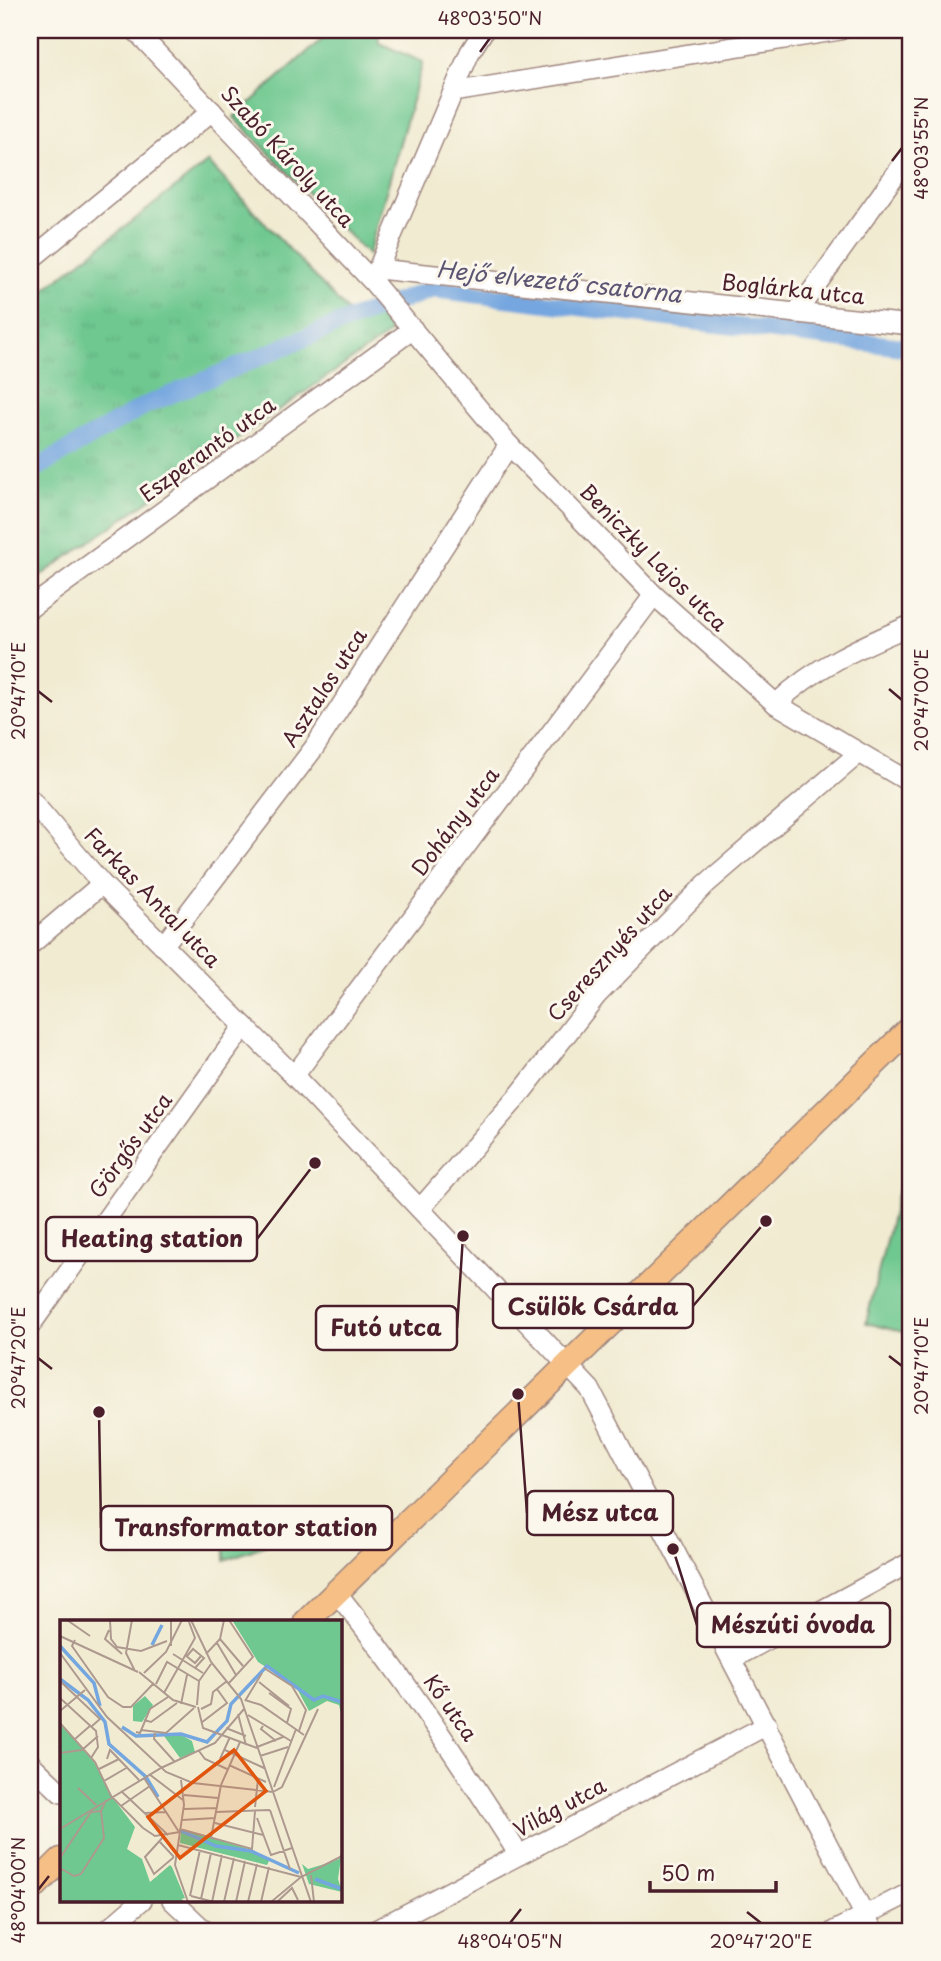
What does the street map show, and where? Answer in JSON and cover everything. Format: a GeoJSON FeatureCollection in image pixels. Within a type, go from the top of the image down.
{"type":"FeatureCollection","features":[{"type":"Feature","properties":{"kind":"main road"},"geometry":{"type":"LineString","coordinates":[[308,1620],[911,1028]]}},
{"type":"Feature","properties":{"kind":"main road"},"geometry":{"type":"LineString","coordinates":[[30,1891],[60,1861]]}},
{"type":"Feature","properties":{"kind":"street","name":"Szabó Károly utca"},"geometry":{"type":"LineString","coordinates":[[135,30],[378,281],[409,323]]}},
{"type":"Feature","properties":{"kind":"street"},"geometry":{"type":"LineString","coordinates":[[378,281],[453,92],[470,52],[484,30]]}},
{"type":"Feature","properties":{"kind":"street"},"geometry":{"type":"LineString","coordinates":[[453,92],[840,30]]}},
{"type":"Feature","properties":{"kind":"street"},"geometry":{"type":"LineString","coordinates":[[30,260],[212,111]]}},
{"type":"Feature","properties":{"kind":"street"},"geometry":{"type":"LineString","coordinates":[[796,313],[911,153]]}},
{"type":"Feature","properties":{"kind":"street","name":"Boglárka utca"},"geometry":{"type":"LineString","coordinates":[[378,281],[796,313],[911,325]]}},
{"type":"Feature","properties":{"kind":"street","name":"Beniczky Lajos utca"},"geometry":{"type":"LineString","coordinates":[[409,323],[509,445],[654,594],[776,704],[911,783]]}},
{"type":"Feature","properties":{"kind":"street","name":"Eszperantó utca"},"geometry":{"type":"LineString","coordinates":[[30,608],[409,323]]}},
{"type":"Feature","properties":{"kind":"street","name":"Asztalos utca"},"geometry":{"type":"LineString","coordinates":[[163,946],[314,748],[509,445]]}},
{"type":"Feature","properties":{"kind":"street","name":"Dohány utca"},"geometry":{"type":"LineString","coordinates":[[294,1076],[654,594]]}},
{"type":"Feature","properties":{"kind":"street"},"geometry":{"type":"LineString","coordinates":[[776,704],[797,684],[845,653],[911,625]]}},
{"type":"Feature","properties":{"kind":"street","name":"Cseresznyés utca"},"geometry":{"type":"LineString","coordinates":[[420,1209],[520,1094],[615,976],[706,884],[858,754]]}},
{"type":"Feature","properties":{"kind":"street","name":"Farkas Antal utca"},"geometry":{"type":"LineString","coordinates":[[30,799],[102,884],[294,1076],[590,1389],[869,1923]]}},
{"type":"Feature","properties":{"kind":"street"},"geometry":{"type":"LineString","coordinates":[[30,945],[102,884]]}},
{"type":"Feature","properties":{"kind":"street","name":"Görgős utca"},"geometry":{"type":"LineString","coordinates":[[30,1326],[244,1026]]}},
{"type":"Feature","properties":{"kind":"street"},"geometry":{"type":"LineString","coordinates":[[732,1659],[911,1562]]}},
{"type":"Feature","properties":{"kind":"street","name":"Kő utca"},"geometry":{"type":"LineString","coordinates":[[336,1592],[384,1651],[474,1783],[519,1855]]}},
{"type":"Feature","properties":{"kind":"street","name":"Világ utca"},"geometry":{"type":"LineString","coordinates":[[374,1931],[767,1725]]}},
{"type":"Feature","properties":{"kind":"street"},"geometry":{"type":"LineString","coordinates":[[30,1763],[60,1792]]}},
{"type":"Feature","properties":{"kind":"street"},"geometry":{"type":"LineString","coordinates":[[834,1931],[869,1923],[911,1892]]}},
{"type":"Feature","properties":{"kind":"street"},"geometry":{"type":"LineString","coordinates":[[106,1931],[140,1902]]}},
{"type":"Feature","properties":{"kind":"street"},"geometry":{"type":"LineString","coordinates":[[174,1902],[205,1931]]}},
{"type":"Feature","properties":{"kind":"green space"},"geometry":{"type":"Polygon","coordinates":[[[332,30],[378,30],[379,43],[423,62],[368,255],[234,117],[332,30]]]}},
{"type":"Feature","properties":{"kind":"green space"},"geometry":{"type":"Polygon","coordinates":[[[208,162],[348,312],[383,315],[390,333],[30,583],[30,301],[208,162]]]}},
{"type":"Feature","properties":{"kind":"green space"},"geometry":{"type":"Polygon","coordinates":[[[906,1158],[911,1159],[911,1334],[866,1323],[906,1158]]]}},
{"type":"Feature","properties":{"kind":"green space"},"geometry":{"type":"Polygon","coordinates":[[[229,1514],[244,1521],[268,1544],[225,1560],[224,1526],[229,1514]]]}},
{"type":"Feature","properties":{"kind":"waterway","name":"Hejő elvezető csatorna"},"geometry":{"type":"LineString","coordinates":[[30,472],[146,405],[343,322],[433,289],[911,348]]}},
{"type":"Feature","properties":{"kind":"place","name":"Heating station"},"geometry":{"type":"Point","coordinates":[315,1163]}},
{"type":"Feature","properties":{"kind":"place","name":"Csülök Csárda"},"geometry":{"type":"Point","coordinates":[766,1221]}},
{"type":"Feature","properties":{"kind":"place","name":"Futó utca"},"geometry":{"type":"Point","coordinates":[463,1236]}},
{"type":"Feature","properties":{"kind":"place","name":"Mész utca"},"geometry":{"type":"Point","coordinates":[518,1394]}},
{"type":"Feature","properties":{"kind":"place","name":"Transformator station"},"geometry":{"type":"Point","coordinates":[99,1412]}},
{"type":"Feature","properties":{"kind":"place","name":"Mészúti óvoda"},"geometry":{"type":"Point","coordinates":[673,1549]}}]}
